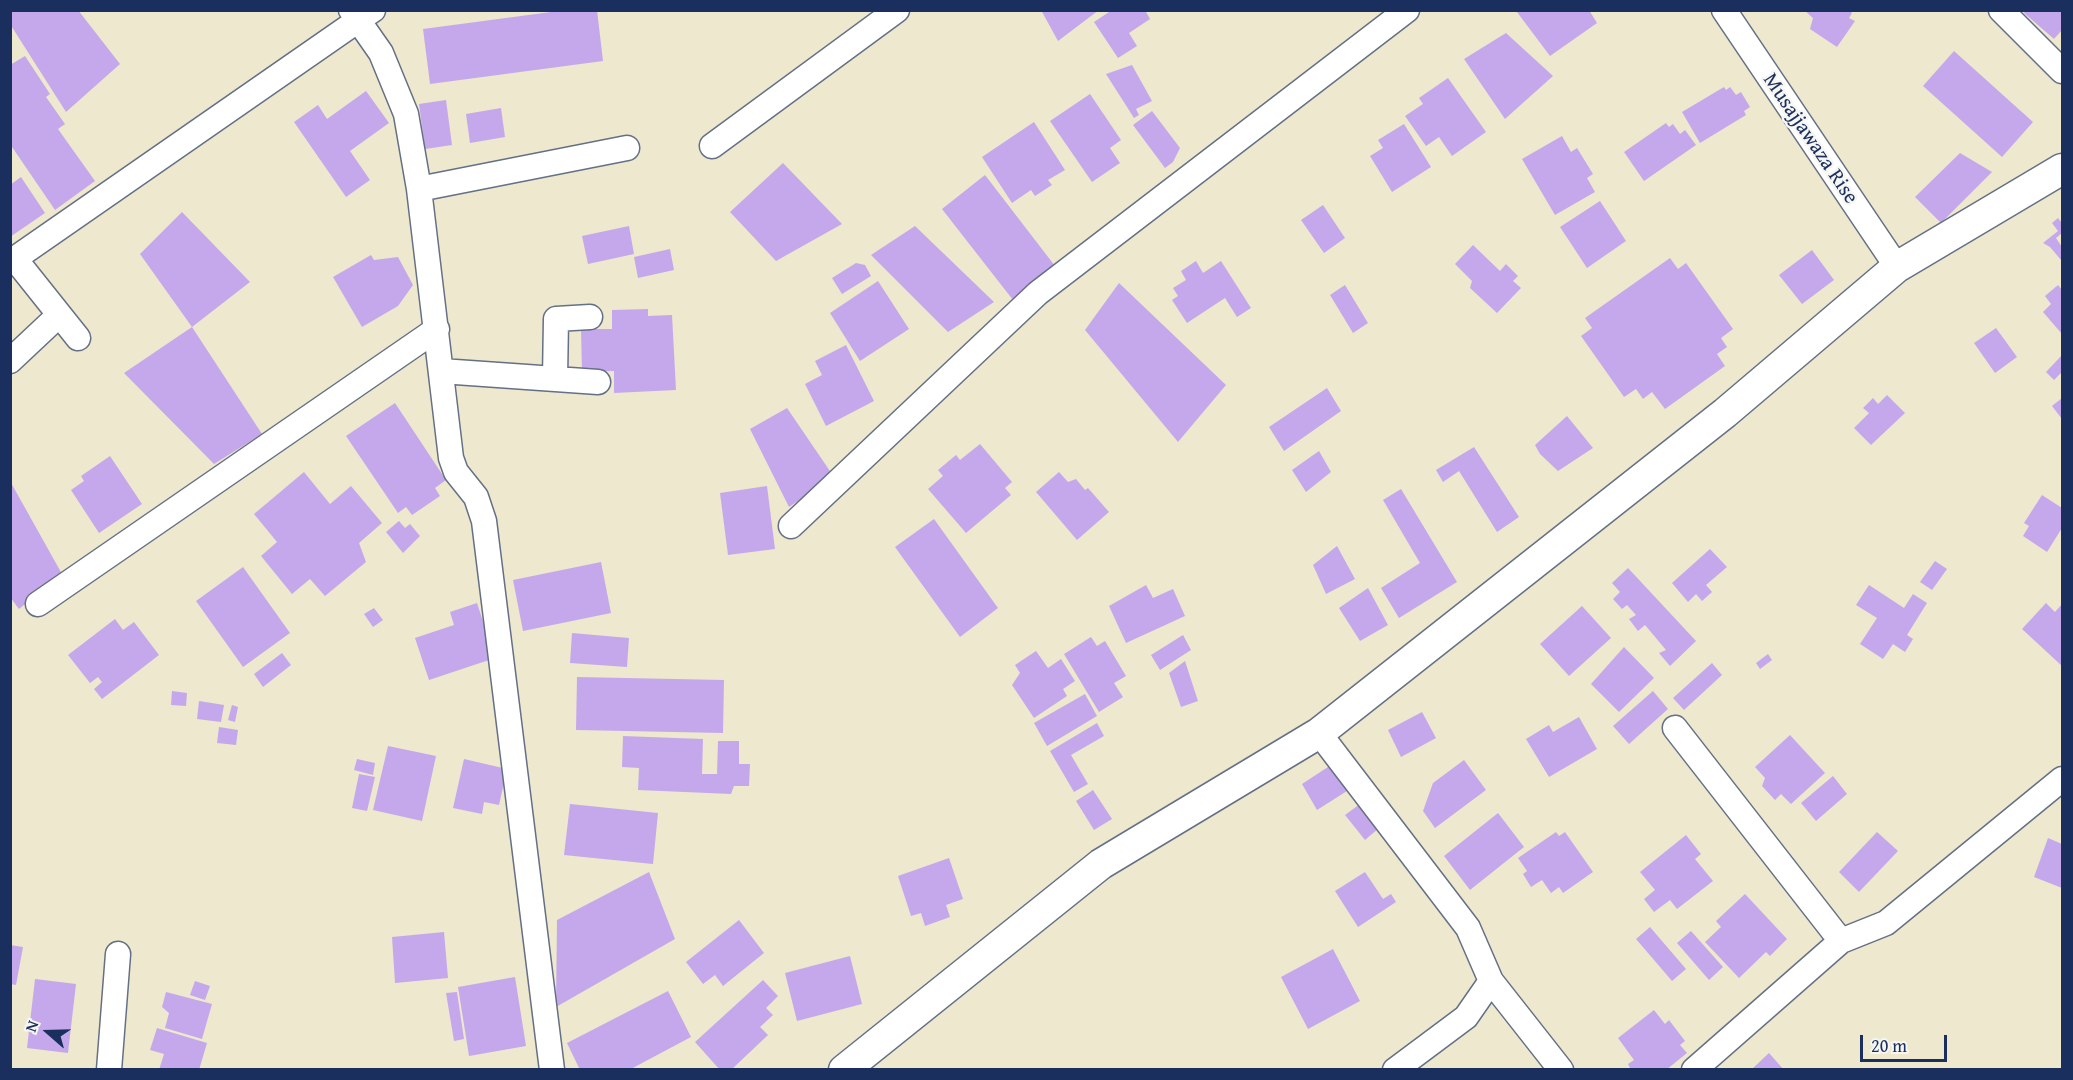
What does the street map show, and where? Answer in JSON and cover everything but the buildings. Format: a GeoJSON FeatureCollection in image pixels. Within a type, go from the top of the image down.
{"type":"FeatureCollection","features":[{"type":"Feature","properties":{"kind":"street"},"geometry":{"type":"LineString","coordinates":[[712,146],[897,10]]}},
{"type":"Feature","properties":{"kind":"street"},"geometry":{"type":"LineString","coordinates":[[791,526],[1038,293],[1407,10]]}},
{"type":"Feature","properties":{"kind":"street","name":"Musajjawaza Rise"},"geometry":{"type":"LineString","coordinates":[[1724,10],[1898,267]]}},
{"type":"Feature","properties":{"kind":"street"},"geometry":{"type":"LineString","coordinates":[[2001,10],[2062,71]]}},
{"type":"Feature","properties":{"kind":"street"},"geometry":{"type":"LineString","coordinates":[[78,338],[13,261],[361,14],[381,53],[406,114],[419,189],[451,458],[456,472],[476,497],[484,521],[552,1070]]}},
{"type":"Feature","properties":{"kind":"street"},"geometry":{"type":"LineString","coordinates":[[419,189],[627,148]]}},
{"type":"Feature","properties":{"kind":"street"},"geometry":{"type":"LineString","coordinates":[[844,1070],[1101,864],[1319,733],[1725,414],[1898,267],[2062,169]]}},
{"type":"Feature","properties":{"kind":"street"},"geometry":{"type":"LineString","coordinates":[[10,361],[59,315]]}},
{"type":"Feature","properties":{"kind":"street"},"geometry":{"type":"LineString","coordinates":[[555,379],[556,319],[590,317]]}},
{"type":"Feature","properties":{"kind":"street"},"geometry":{"type":"LineString","coordinates":[[38,604],[436,329]]}},
{"type":"Feature","properties":{"kind":"street"},"geometry":{"type":"LineString","coordinates":[[441,371],[598,382]]}},
{"type":"Feature","properties":{"kind":"street"},"geometry":{"type":"LineString","coordinates":[[1675,728],[1841,941]]}},
{"type":"Feature","properties":{"kind":"street"},"geometry":{"type":"LineString","coordinates":[[1319,733],[1468,928],[1491,981],[1561,1070]]}},
{"type":"Feature","properties":{"kind":"street"},"geometry":{"type":"LineString","coordinates":[[1694,1070],[1841,941],[1886,923],[2062,779]]}},
{"type":"Feature","properties":{"kind":"street"},"geometry":{"type":"LineString","coordinates":[[109,1070],[118,954]]}},
{"type":"Feature","properties":{"kind":"street"},"geometry":{"type":"LineString","coordinates":[[1395,1070],[1466,1017],[1491,981]]}}]}
